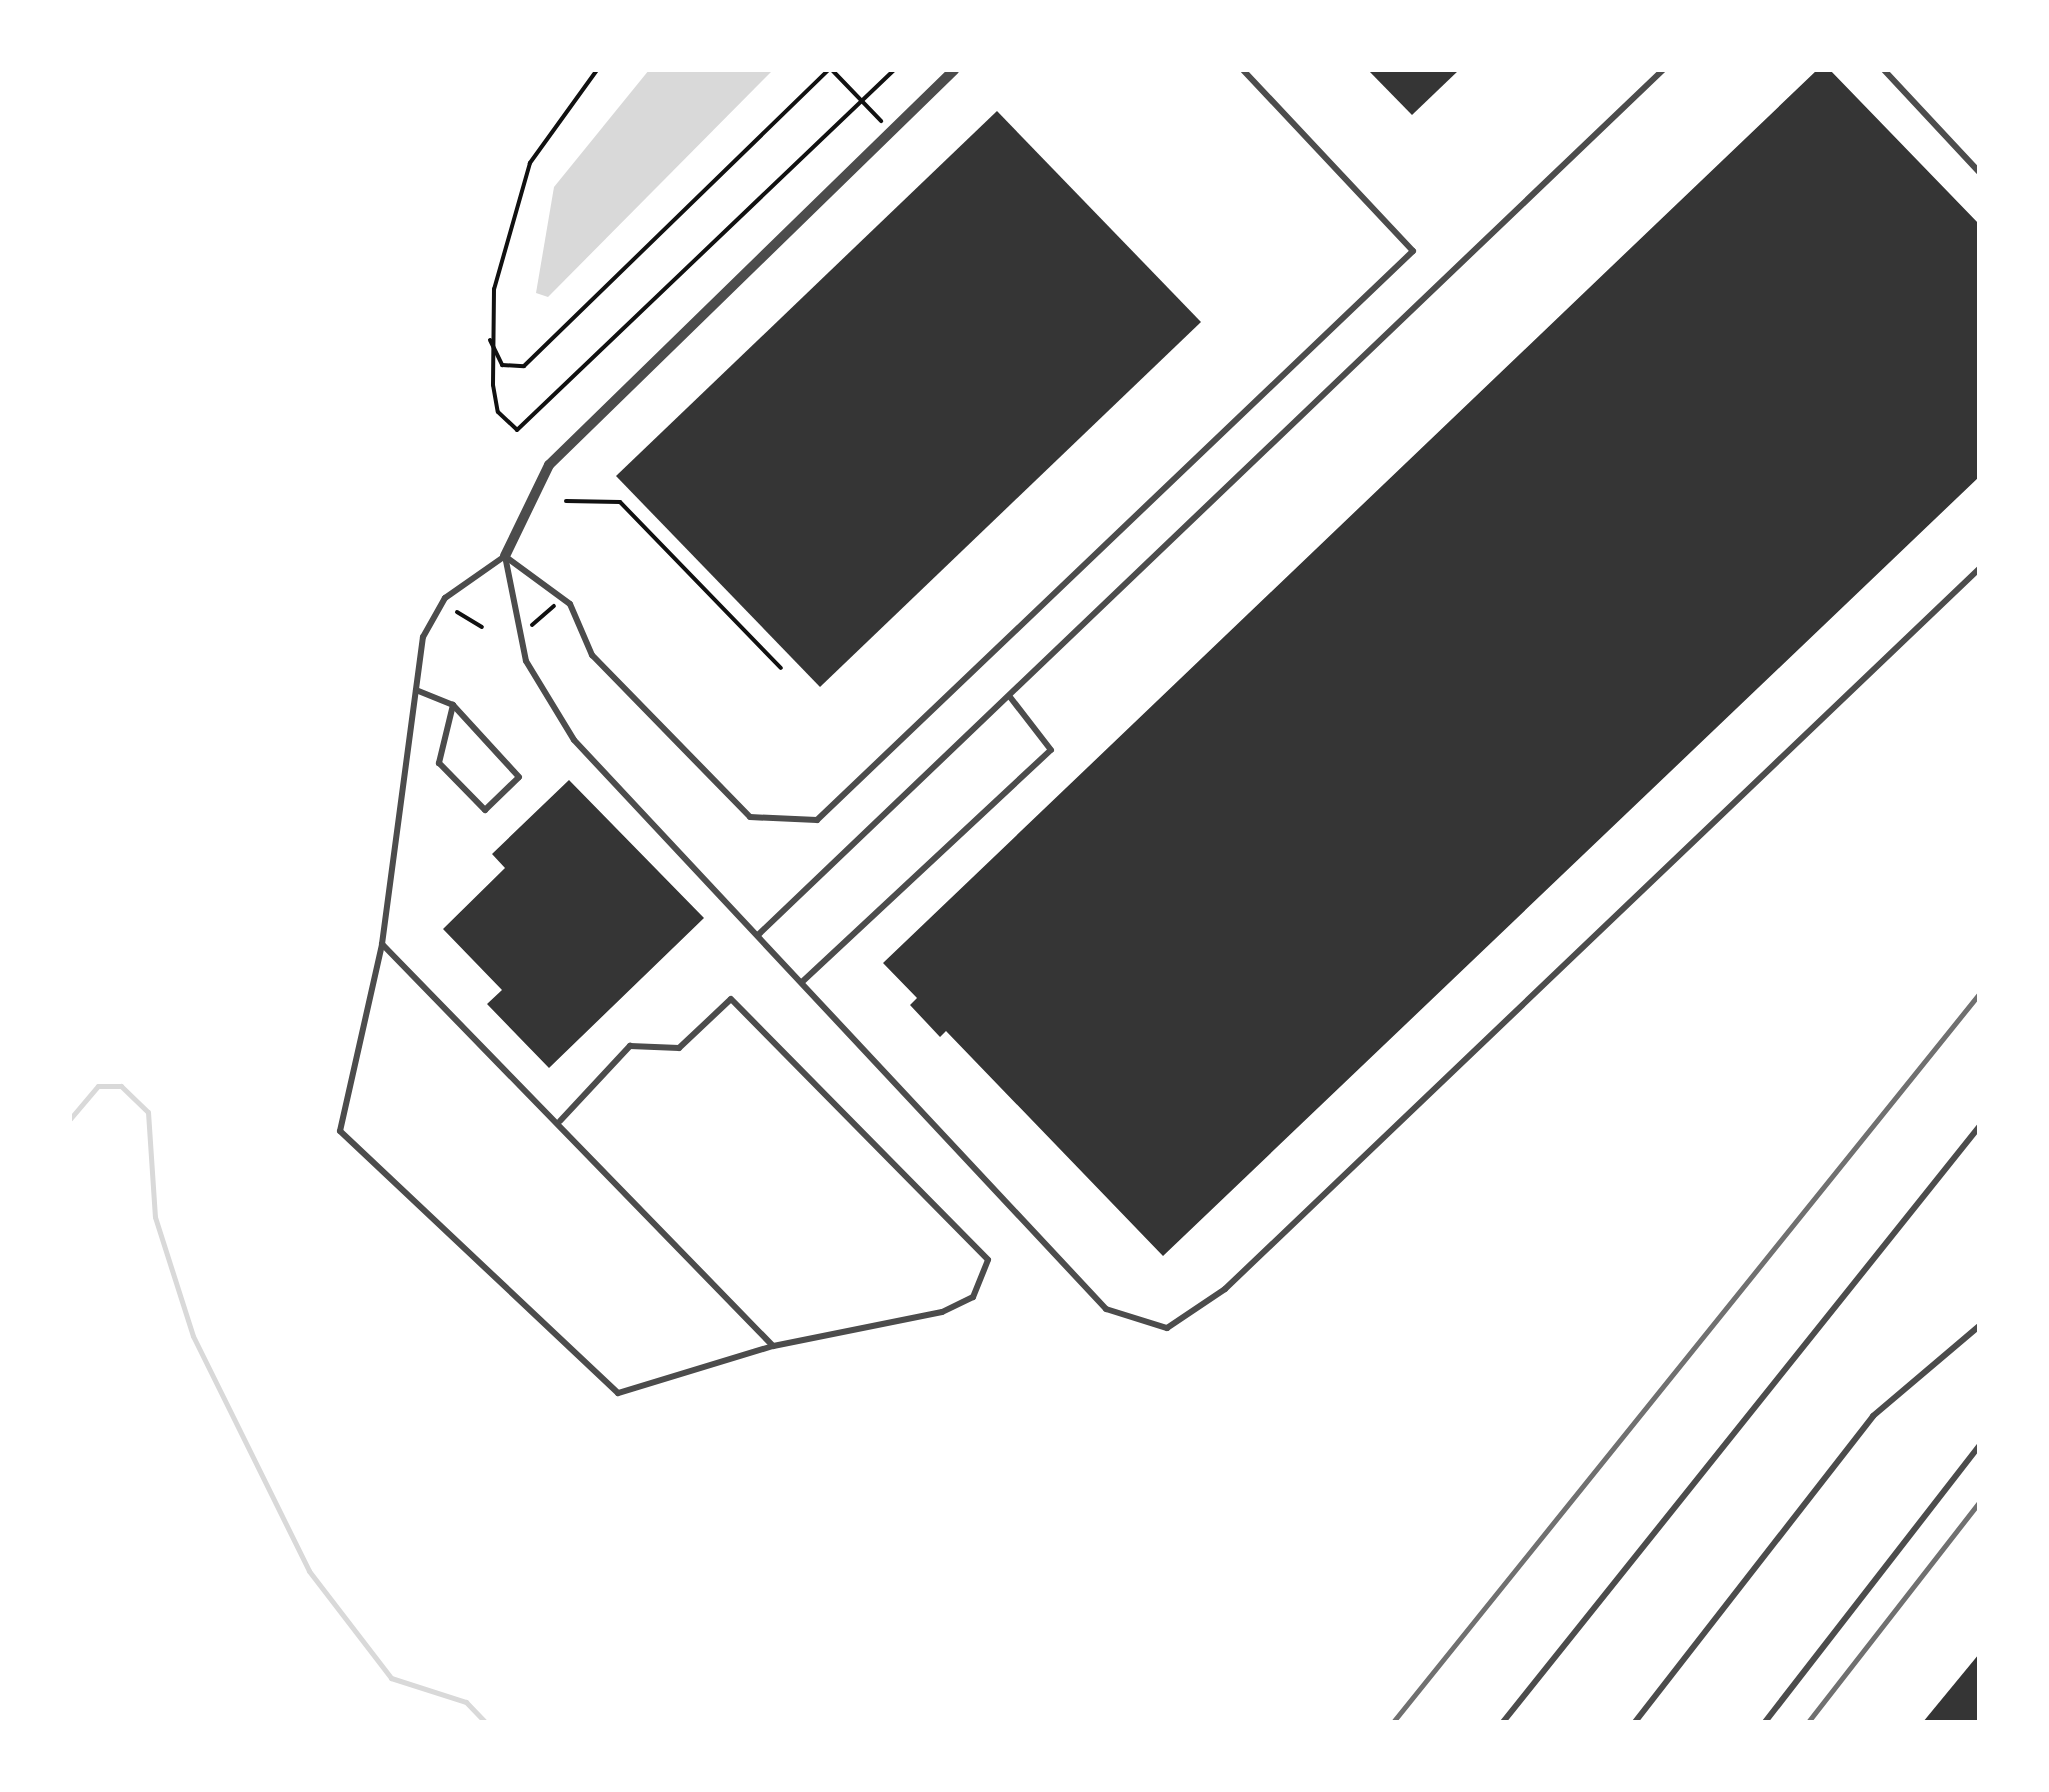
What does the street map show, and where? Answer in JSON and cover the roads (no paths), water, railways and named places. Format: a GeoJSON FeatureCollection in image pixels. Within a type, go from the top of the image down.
{"type":"FeatureCollection","features":[{"type":"Feature","properties":{"kind":"street"},"geometry":{"type":"LineString","coordinates":[[504,556],[550,465],[954,70]]}},
{"type":"Feature","properties":{"kind":"lane"},"geometry":{"type":"LineString","coordinates":[[504,556],[570,604],[592,655],[750,818],[817,820],[1412,251],[1243,70]]}},
{"type":"Feature","properties":{"kind":"lane"},"geometry":{"type":"LineString","coordinates":[[758,935],[1662,70]]}},
{"type":"Feature","properties":{"kind":"lane"},"geometry":{"type":"LineString","coordinates":[[1884,70],[1979,172]]}},
{"type":"Feature","properties":{"kind":"lane"},"geometry":{"type":"LineString","coordinates":[[504,556],[445,598],[423,637],[382,944],[340,1131],[618,1393],[773,1346],[942,1312],[973,1297],[988,1260],[731,998],[679,1048],[630,1046],[560,1121]]}},
{"type":"Feature","properties":{"kind":"lane"},"geometry":{"type":"LineString","coordinates":[[504,556],[526,661],[574,740],[1106,1309],[1168,1328],[1225,1289],[1979,568]]}},
{"type":"Feature","properties":{"kind":"lane"},"geometry":{"type":"LineString","coordinates":[[416,690],[453,706],[520,777],[485,810],[439,764],[453,706]]}},
{"type":"Feature","properties":{"kind":"lane"},"geometry":{"type":"LineString","coordinates":[[802,982],[1050,750],[1010,697]]}},
{"type":"Feature","properties":{"kind":"lane"},"geometry":{"type":"LineString","coordinates":[[382,944],[560,1121],[773,1346]]}},
{"type":"Feature","properties":{"kind":"lane"},"geometry":{"type":"LineString","coordinates":[[1502,1722],[1979,1128]]}},
{"type":"Feature","properties":{"kind":"lane"},"geometry":{"type":"LineString","coordinates":[[1634,1722],[1873,1416],[1979,1326]]}},
{"type":"Feature","properties":{"kind":"lane"},"geometry":{"type":"LineString","coordinates":[[1765,1722],[1979,1446]]}},
{"type":"Feature","properties":{"kind":"waterway"},"geometry":{"type":"LineString","coordinates":[[70,1119],[98,1086],[121,1086],[148,1112],[155,1217],[193,1336],[309,1571],[391,1678],[466,1702],[485,1722]]}},
{"type":"Feature","properties":{"kind":"railway"},"geometry":{"type":"LineString","coordinates":[[1393,1722],[1979,994]]}},
{"type":"Feature","properties":{"kind":"railway"},"geometry":{"type":"LineString","coordinates":[[1808,1722],[1979,1502]]}}]}
